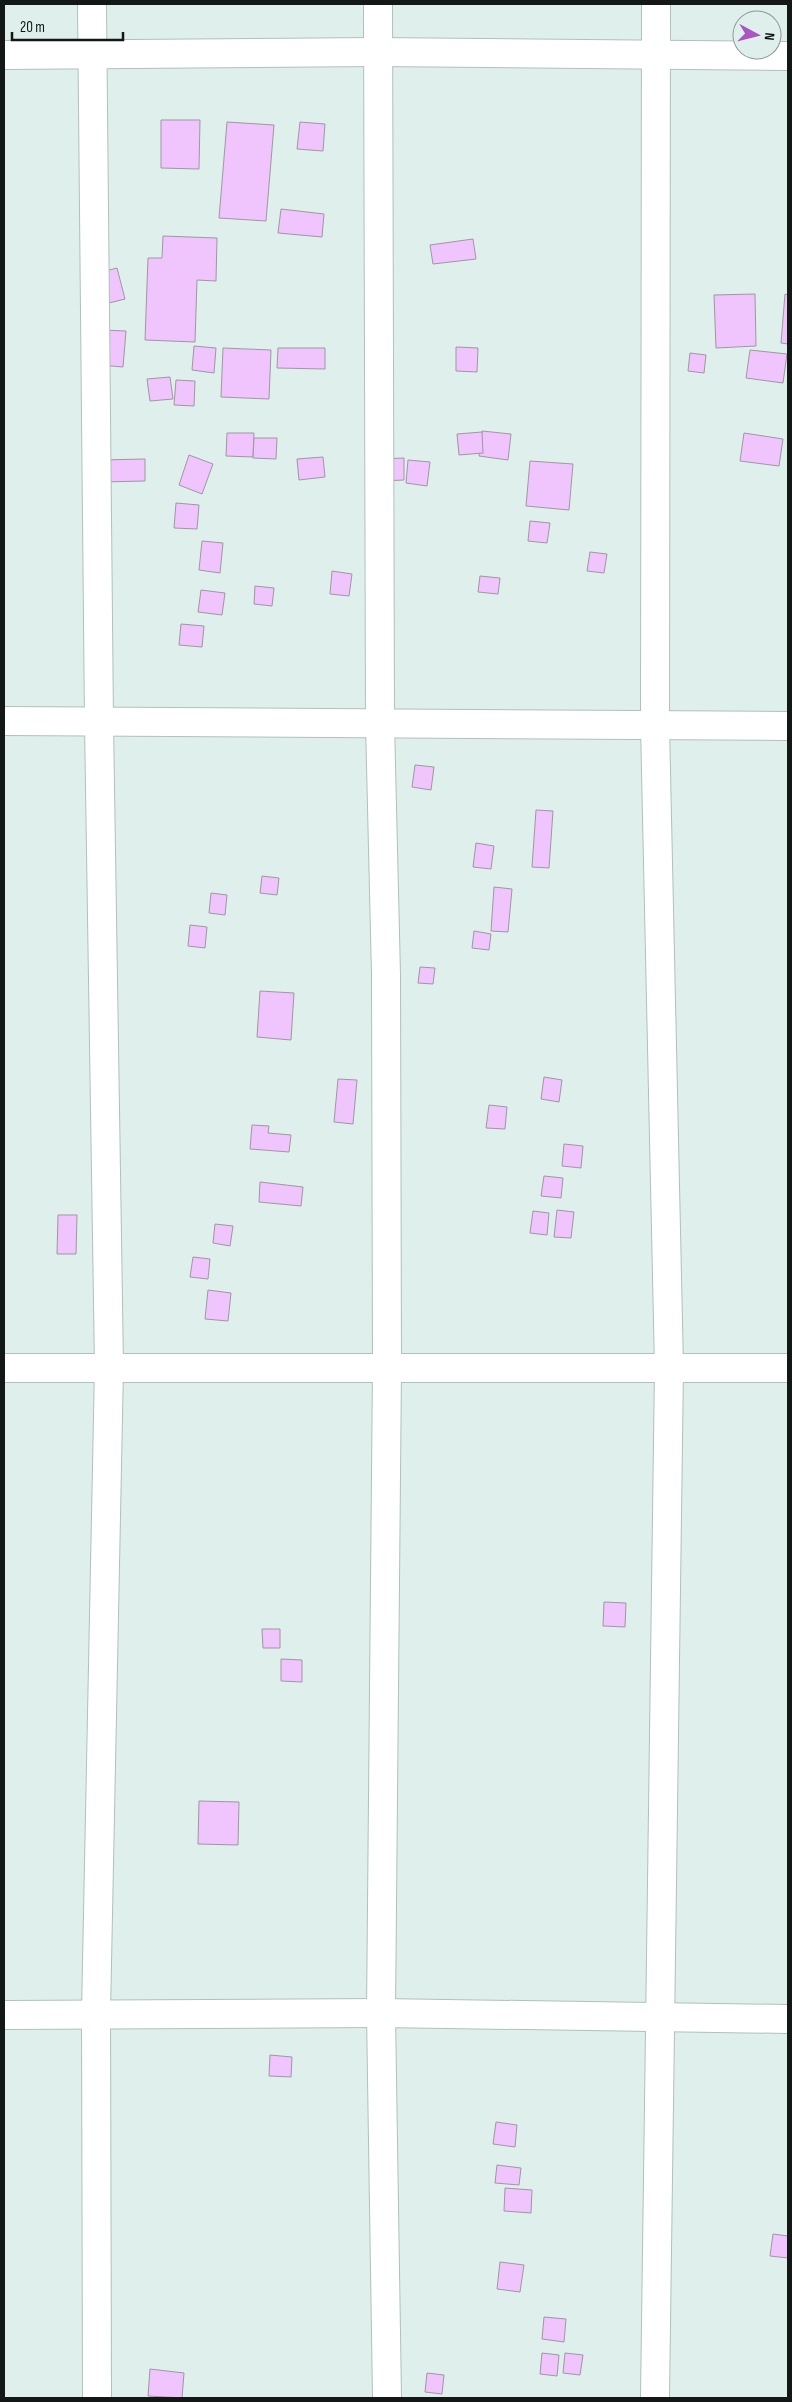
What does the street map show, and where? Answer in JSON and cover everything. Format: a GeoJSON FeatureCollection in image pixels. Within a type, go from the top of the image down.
{"type":"FeatureCollection","features":[{"type":"Feature","properties":{"kind":"street"},"geometry":{"type":"LineString","coordinates":[[92,4],[99,722],[109,1367],[96,2013],[97,2398]]}},
{"type":"Feature","properties":{"kind":"street"},"geometry":{"type":"LineString","coordinates":[[378,4],[380,724],[386,985],[387,1368],[381,2012],[387,2398]]}},
{"type":"Feature","properties":{"kind":"street"},"geometry":{"type":"LineString","coordinates":[[655,2398],[669,1368],[655,725],[656,4]]}},
{"type":"Feature","properties":{"kind":"street"},"geometry":{"type":"LineString","coordinates":[[4,55],[93,56],[378,52],[788,56]]}},
{"type":"Feature","properties":{"kind":"street"},"geometry":{"type":"LineString","coordinates":[[4,721],[788,726]]}},
{"type":"Feature","properties":{"kind":"street"},"geometry":{"type":"LineString","coordinates":[[4,1368],[788,1368]]}},
{"type":"Feature","properties":{"kind":"street"},"geometry":{"type":"LineString","coordinates":[[4,2015],[381,2012],[788,2019]]}},
{"type":"Feature","properties":{"kind":"building"},"geometry":{"type":"Polygon","coordinates":[[[161,120],[200,120],[199,169],[161,168],[161,120]]]}},
{"type":"Feature","properties":{"kind":"building"},"geometry":{"type":"Polygon","coordinates":[[[227,122],[274,125],[266,221],[219,218],[227,122]]]}},
{"type":"Feature","properties":{"kind":"building"},"geometry":{"type":"Polygon","coordinates":[[[300,122],[325,124],[323,151],[297,149],[300,122]]]}},
{"type":"Feature","properties":{"kind":"building"},"geometry":{"type":"Polygon","coordinates":[[[281,209],[324,214],[322,237],[278,233],[281,209]]]}},
{"type":"Feature","properties":{"kind":"building"},"geometry":{"type":"Polygon","coordinates":[[[163,236],[217,238],[216,281],[197,280],[195,342],[145,340],[148,258],[162,258],[163,236]]]}},
{"type":"Feature","properties":{"kind":"building"},"geometry":{"type":"Polygon","coordinates":[[[473,239],[476,259],[433,264],[430,245],[473,239]]]}},
{"type":"Feature","properties":{"kind":"building"},"geometry":{"type":"Polygon","coordinates":[[[117,268],[125,299],[105,304],[97,273],[117,268]]]}},
{"type":"Feature","properties":{"kind":"building"},"geometry":{"type":"Polygon","coordinates":[[[755,294],[756,346],[716,348],[714,295],[755,294]]]}},
{"type":"Feature","properties":{"kind":"building"},"geometry":{"type":"Polygon","coordinates":[[[785,294],[788,295],[788,344],[781,343],[785,294]]]}},
{"type":"Feature","properties":{"kind":"building"},"geometry":{"type":"Polygon","coordinates":[[[103,330],[126,331],[123,367],[100,365],[103,330]]]}},
{"type":"Feature","properties":{"kind":"building"},"geometry":{"type":"Polygon","coordinates":[[[194,346],[216,348],[214,373],[192,370],[194,346]]]}},
{"type":"Feature","properties":{"kind":"building"},"geometry":{"type":"Polygon","coordinates":[[[456,347],[478,348],[477,372],[456,371],[456,347]]]}},
{"type":"Feature","properties":{"kind":"building"},"geometry":{"type":"Polygon","coordinates":[[[223,348],[271,350],[269,399],[221,397],[223,348]]]}},
{"type":"Feature","properties":{"kind":"building"},"geometry":{"type":"Polygon","coordinates":[[[278,348],[325,348],[325,369],[277,368],[278,348]]]}},
{"type":"Feature","properties":{"kind":"building"},"geometry":{"type":"Polygon","coordinates":[[[750,350],[787,354],[783,383],[746,378],[750,350]]]}},
{"type":"Feature","properties":{"kind":"building"},"geometry":{"type":"Polygon","coordinates":[[[690,353],[706,355],[704,373],[688,371],[690,353]]]}},
{"type":"Feature","properties":{"kind":"building"},"geometry":{"type":"Polygon","coordinates":[[[170,377],[173,399],[150,401],[147,379],[170,377]]]}},
{"type":"Feature","properties":{"kind":"building"},"geometry":{"type":"Polygon","coordinates":[[[176,380],[195,381],[194,406],[174,405],[176,380]]]}},
{"type":"Feature","properties":{"kind":"building"},"geometry":{"type":"Polygon","coordinates":[[[482,431],[511,434],[508,460],[479,456],[482,431]]]}},
{"type":"Feature","properties":{"kind":"building"},"geometry":{"type":"Polygon","coordinates":[[[482,432],[483,453],[459,455],[457,434],[482,432]]]}},
{"type":"Feature","properties":{"kind":"building"},"geometry":{"type":"Polygon","coordinates":[[[227,433],[254,433],[253,457],[226,456],[227,433]]]}},
{"type":"Feature","properties":{"kind":"building"},"geometry":{"type":"Polygon","coordinates":[[[744,433],[783,439],[779,466],[740,461],[744,433]]]}},
{"type":"Feature","properties":{"kind":"building"},"geometry":{"type":"Polygon","coordinates":[[[254,438],[277,438],[276,459],[253,458],[254,438]]]}},
{"type":"Feature","properties":{"kind":"building"},"geometry":{"type":"Polygon","coordinates":[[[189,455],[213,464],[202,494],[179,485],[189,455]]]}},
{"type":"Feature","properties":{"kind":"building"},"geometry":{"type":"Polygon","coordinates":[[[323,457],[325,477],[299,480],[297,459],[323,457]]]}},
{"type":"Feature","properties":{"kind":"building"},"geometry":{"type":"Polygon","coordinates":[[[404,458],[404,480],[380,481],[380,459],[404,458]]]}},
{"type":"Feature","properties":{"kind":"building"},"geometry":{"type":"Polygon","coordinates":[[[145,459],[145,481],[100,482],[99,460],[145,459]]]}},
{"type":"Feature","properties":{"kind":"building"},"geometry":{"type":"Polygon","coordinates":[[[408,460],[430,462],[427,486],[406,483],[408,460]]]}},
{"type":"Feature","properties":{"kind":"building"},"geometry":{"type":"Polygon","coordinates":[[[530,461],[573,464],[569,510],[526,506],[530,461]]]}},
{"type":"Feature","properties":{"kind":"building"},"geometry":{"type":"Polygon","coordinates":[[[176,503],[199,505],[197,529],[174,528],[176,503]]]}},
{"type":"Feature","properties":{"kind":"building"},"geometry":{"type":"Polygon","coordinates":[[[530,521],[550,523],[547,543],[528,541],[530,521]]]}},
{"type":"Feature","properties":{"kind":"building"},"geometry":{"type":"Polygon","coordinates":[[[202,541],[223,543],[220,573],[199,570],[202,541]]]}},
{"type":"Feature","properties":{"kind":"building"},"geometry":{"type":"Polygon","coordinates":[[[590,552],[607,554],[604,573],[587,571],[590,552]]]}},
{"type":"Feature","properties":{"kind":"building"},"geometry":{"type":"Polygon","coordinates":[[[332,571],[352,574],[349,596],[330,594],[332,571]]]}},
{"type":"Feature","properties":{"kind":"building"},"geometry":{"type":"Polygon","coordinates":[[[480,576],[500,578],[498,594],[478,592],[480,576]]]}},
{"type":"Feature","properties":{"kind":"building"},"geometry":{"type":"Polygon","coordinates":[[[255,586],[274,588],[272,606],[254,604],[255,586]]]}},
{"type":"Feature","properties":{"kind":"building"},"geometry":{"type":"Polygon","coordinates":[[[201,590],[225,593],[222,615],[198,612],[201,590]]]}},
{"type":"Feature","properties":{"kind":"building"},"geometry":{"type":"Polygon","coordinates":[[[181,624],[204,626],[202,647],[179,645],[181,624]]]}},
{"type":"Feature","properties":{"kind":"building"},"geometry":{"type":"Polygon","coordinates":[[[415,765],[434,767],[431,790],[412,787],[415,765]]]}},
{"type":"Feature","properties":{"kind":"building"},"geometry":{"type":"Polygon","coordinates":[[[536,810],[553,811],[549,868],[532,867],[536,810]]]}},
{"type":"Feature","properties":{"kind":"building"},"geometry":{"type":"Polygon","coordinates":[[[476,843],[494,846],[491,869],[473,867],[476,843]]]}},
{"type":"Feature","properties":{"kind":"building"},"geometry":{"type":"Polygon","coordinates":[[[262,876],[279,878],[277,895],[260,893],[262,876]]]}},
{"type":"Feature","properties":{"kind":"building"},"geometry":{"type":"Polygon","coordinates":[[[494,887],[512,889],[508,932],[491,931],[494,887]]]}},
{"type":"Feature","properties":{"kind":"building"},"geometry":{"type":"Polygon","coordinates":[[[211,893],[227,895],[225,915],[209,913],[211,893]]]}},
{"type":"Feature","properties":{"kind":"building"},"geometry":{"type":"Polygon","coordinates":[[[190,925],[207,927],[205,948],[188,946],[190,925]]]}},
{"type":"Feature","properties":{"kind":"building"},"geometry":{"type":"Polygon","coordinates":[[[474,931],[491,934],[489,950],[472,948],[474,931]]]}},
{"type":"Feature","properties":{"kind":"building"},"geometry":{"type":"Polygon","coordinates":[[[420,967],[435,968],[433,984],[418,983],[420,967]]]}},
{"type":"Feature","properties":{"kind":"building"},"geometry":{"type":"Polygon","coordinates":[[[260,991],[294,993],[291,1040],[257,1037],[260,991]]]}},
{"type":"Feature","properties":{"kind":"building"},"geometry":{"type":"Polygon","coordinates":[[[544,1077],[562,1080],[559,1102],[541,1099],[544,1077]]]}},
{"type":"Feature","properties":{"kind":"building"},"geometry":{"type":"Polygon","coordinates":[[[338,1079],[357,1080],[353,1124],[334,1122],[338,1079]]]}},
{"type":"Feature","properties":{"kind":"building"},"geometry":{"type":"Polygon","coordinates":[[[489,1105],[507,1107],[505,1129],[486,1128],[489,1105]]]}},
{"type":"Feature","properties":{"kind":"building"},"geometry":{"type":"Polygon","coordinates":[[[252,1125],[269,1126],[268,1133],[291,1135],[289,1152],[250,1149],[252,1125]]]}},
{"type":"Feature","properties":{"kind":"building"},"geometry":{"type":"Polygon","coordinates":[[[564,1144],[583,1146],[581,1168],[562,1166],[564,1144]]]}},
{"type":"Feature","properties":{"kind":"building"},"geometry":{"type":"Polygon","coordinates":[[[544,1176],[563,1178],[561,1198],[541,1196],[544,1176]]]}},
{"type":"Feature","properties":{"kind":"building"},"geometry":{"type":"Polygon","coordinates":[[[260,1182],[303,1187],[301,1206],[259,1202],[260,1182]]]}},
{"type":"Feature","properties":{"kind":"building"},"geometry":{"type":"Polygon","coordinates":[[[557,1210],[574,1212],[571,1238],[554,1237],[557,1210]]]}},
{"type":"Feature","properties":{"kind":"building"},"geometry":{"type":"Polygon","coordinates":[[[533,1211],[549,1213],[547,1235],[530,1233],[533,1211]]]}},
{"type":"Feature","properties":{"kind":"building"},"geometry":{"type":"Polygon","coordinates":[[[58,1215],[77,1215],[76,1254],[57,1254],[58,1215]]]}},
{"type":"Feature","properties":{"kind":"building"},"geometry":{"type":"Polygon","coordinates":[[[215,1224],[233,1226],[230,1246],[213,1243],[215,1224]]]}},
{"type":"Feature","properties":{"kind":"building"},"geometry":{"type":"Polygon","coordinates":[[[193,1257],[210,1259],[208,1279],[190,1277],[193,1257]]]}},
{"type":"Feature","properties":{"kind":"building"},"geometry":{"type":"Polygon","coordinates":[[[208,1290],[231,1293],[228,1321],[205,1319],[208,1290]]]}},
{"type":"Feature","properties":{"kind":"building"},"geometry":{"type":"Polygon","coordinates":[[[604,1602],[626,1603],[625,1627],[603,1626],[604,1602]]]}},
{"type":"Feature","properties":{"kind":"building"},"geometry":{"type":"Polygon","coordinates":[[[262,1629],[280,1629],[280,1648],[263,1648],[262,1629]]]}},
{"type":"Feature","properties":{"kind":"building"},"geometry":{"type":"Polygon","coordinates":[[[281,1659],[302,1660],[302,1682],[281,1681],[281,1659]]]}},
{"type":"Feature","properties":{"kind":"building"},"geometry":{"type":"Polygon","coordinates":[[[199,1801],[239,1802],[238,1845],[198,1844],[199,1801]]]}},
{"type":"Feature","properties":{"kind":"building"},"geometry":{"type":"Polygon","coordinates":[[[270,2055],[292,2057],[291,2077],[269,2076],[270,2055]]]}},
{"type":"Feature","properties":{"kind":"building"},"geometry":{"type":"Polygon","coordinates":[[[496,2122],[517,2125],[515,2147],[493,2144],[496,2122]]]}},
{"type":"Feature","properties":{"kind":"building"},"geometry":{"type":"Polygon","coordinates":[[[497,2165],[521,2168],[519,2185],[495,2183],[497,2165]]]}},
{"type":"Feature","properties":{"kind":"building"},"geometry":{"type":"Polygon","coordinates":[[[505,2188],[532,2190],[531,2213],[504,2211],[505,2188]]]}},
{"type":"Feature","properties":{"kind":"building"},"geometry":{"type":"Polygon","coordinates":[[[773,2234],[788,2236],[788,2258],[770,2256],[773,2234]]]}},
{"type":"Feature","properties":{"kind":"building"},"geometry":{"type":"Polygon","coordinates":[[[500,2262],[524,2265],[520,2292],[497,2289],[500,2262]]]}},
{"type":"Feature","properties":{"kind":"building"},"geometry":{"type":"Polygon","coordinates":[[[544,2317],[566,2319],[564,2342],[542,2339],[544,2317]]]}},
{"type":"Feature","properties":{"kind":"building"},"geometry":{"type":"Polygon","coordinates":[[[542,2353],[559,2355],[557,2376],[540,2374],[542,2353]]]}},
{"type":"Feature","properties":{"kind":"building"},"geometry":{"type":"Polygon","coordinates":[[[565,2353],[583,2355],[580,2375],[563,2373],[565,2353]]]}},
{"type":"Feature","properties":{"kind":"building"},"geometry":{"type":"Polygon","coordinates":[[[150,2369],[184,2373],[182,2398],[148,2396],[150,2369]]]}},
{"type":"Feature","properties":{"kind":"building"},"geometry":{"type":"Polygon","coordinates":[[[427,2373],[444,2375],[442,2394],[425,2392],[427,2373]]]}}]}
